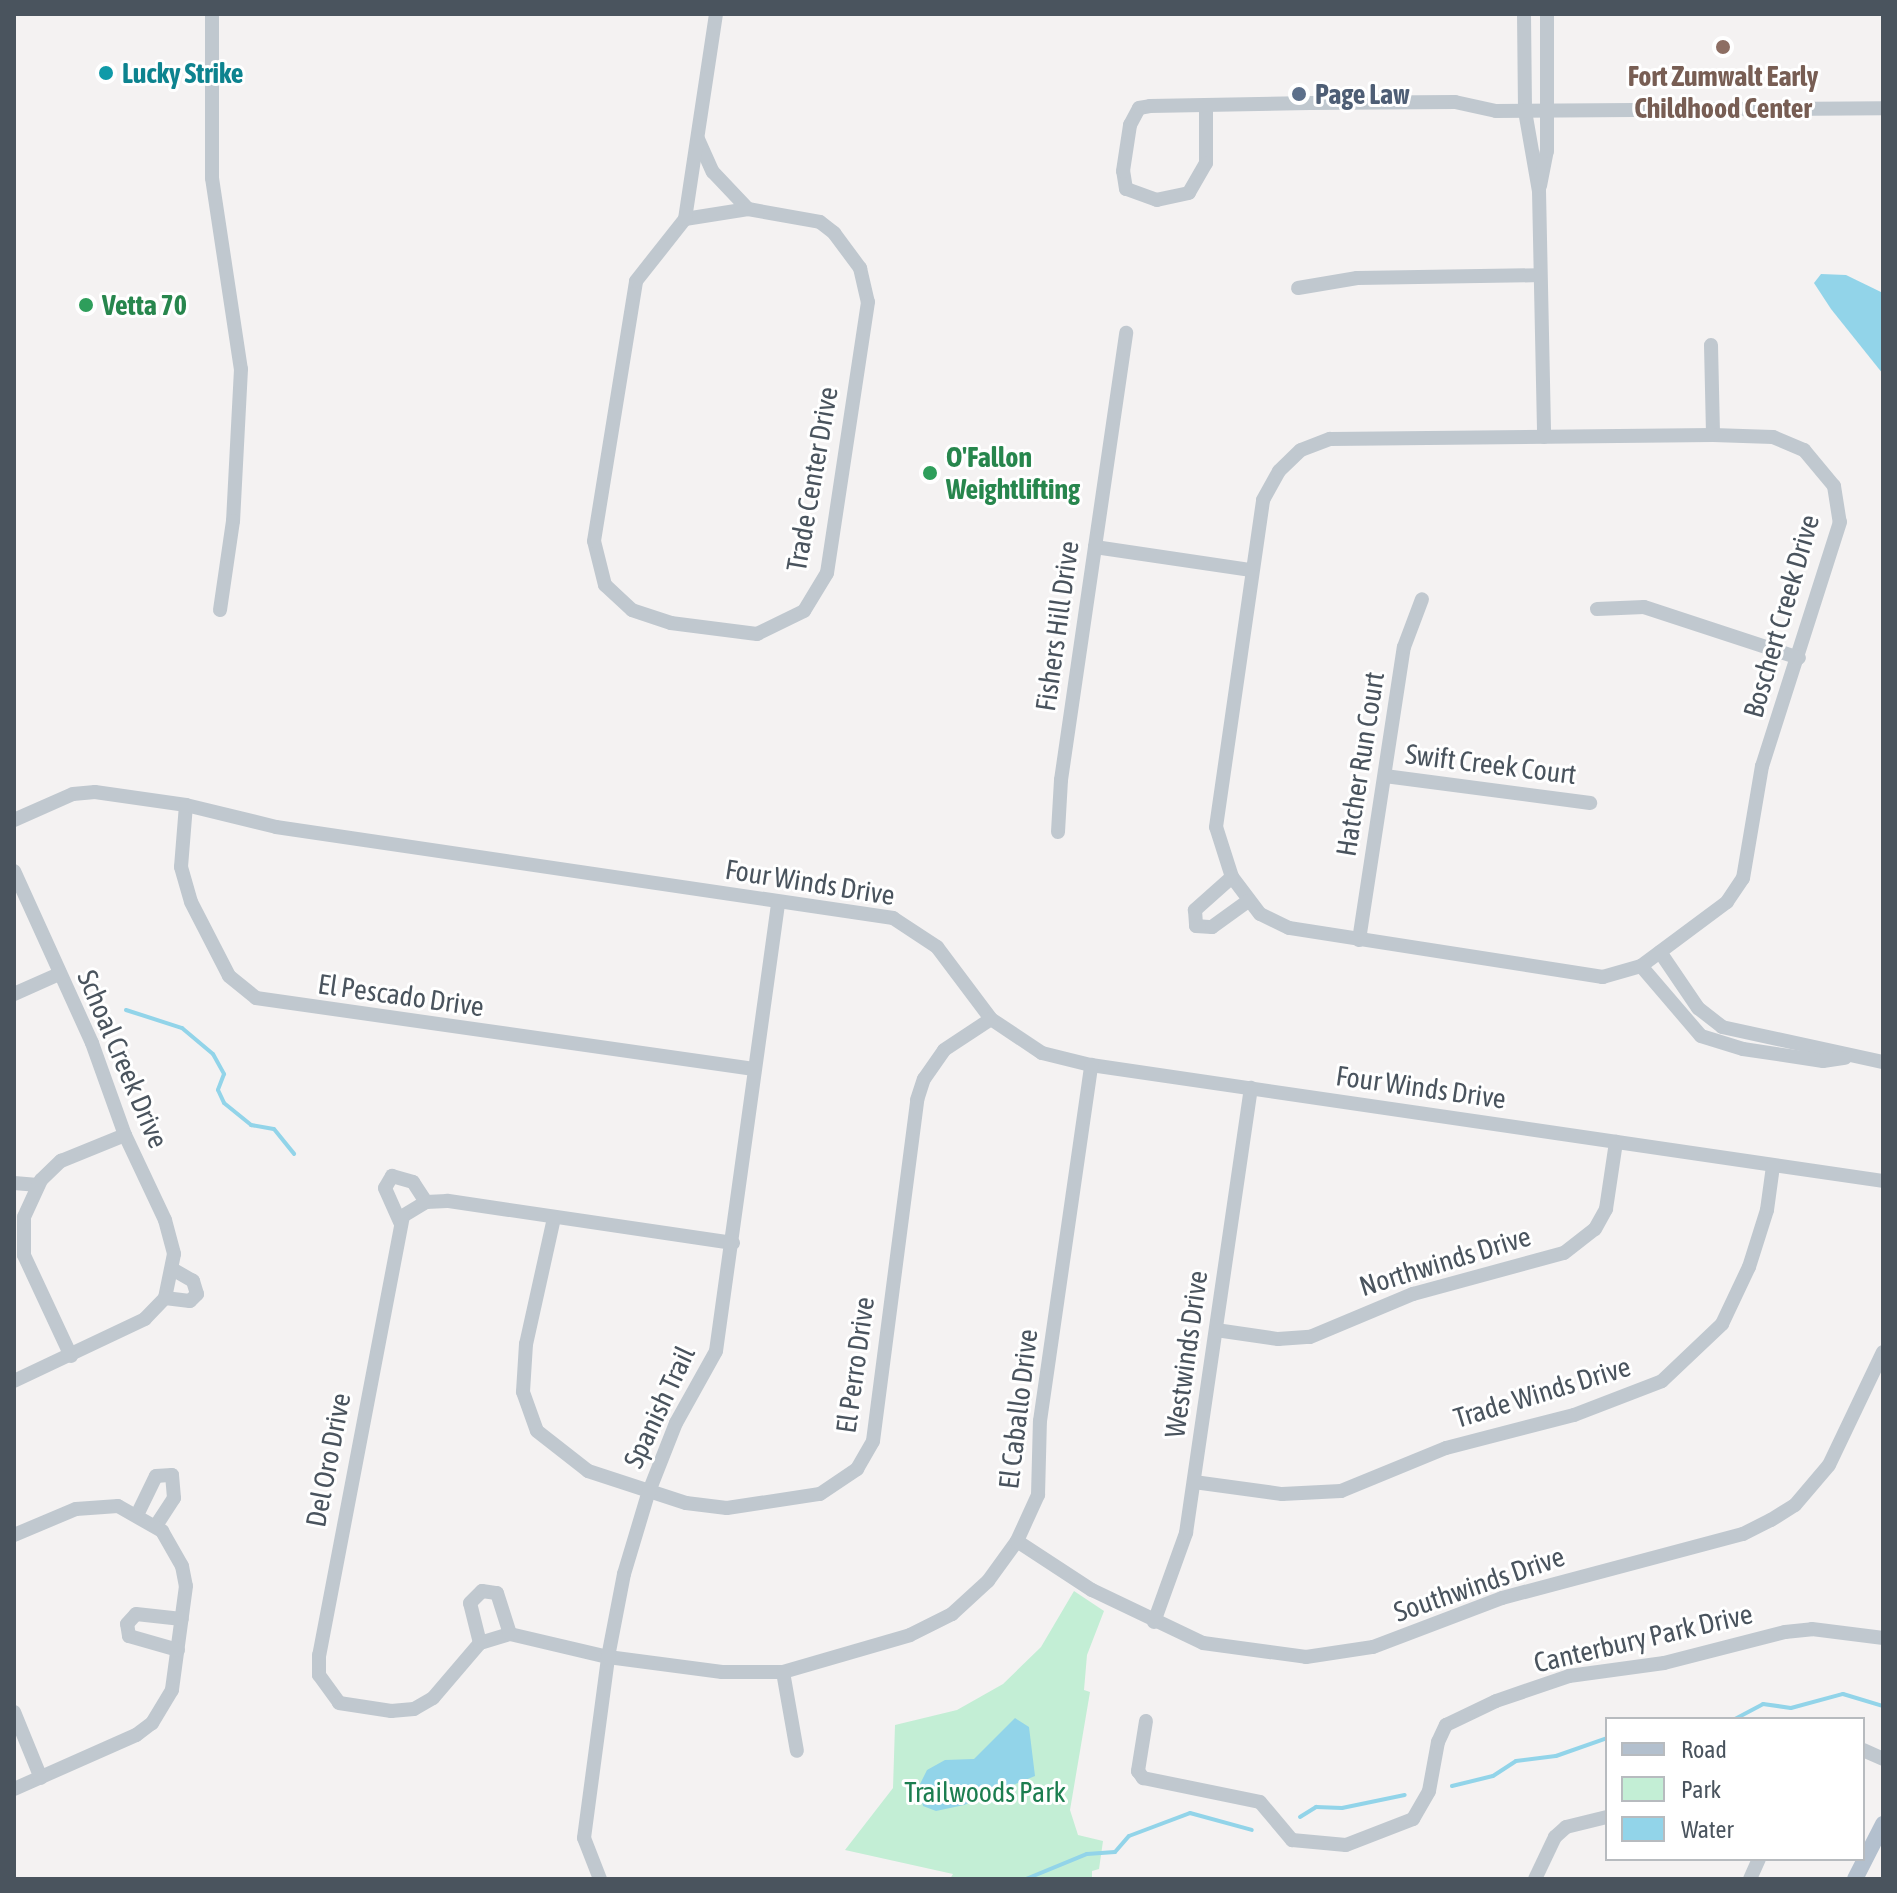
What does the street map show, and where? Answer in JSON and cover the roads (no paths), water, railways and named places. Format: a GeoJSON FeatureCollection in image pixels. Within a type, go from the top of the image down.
{"type":"FeatureCollection","features":[{"type":"Feature","properties":{"kind":"main road"},"geometry":{"type":"LineString","coordinates":[[1865,1859],[1883,1824]]}},
{"type":"Feature","properties":{"kind":"main road"},"geometry":{"type":"LineString","coordinates":[[1855,1879],[1864,1861]]}},
{"type":"Feature","properties":{"kind":"street"},"geometry":{"type":"LineString","coordinates":[[212,14],[212,178],[241,369],[233,521],[220,610]]}},
{"type":"Feature","properties":{"kind":"street","name":"Trade Center Drive"},"geometry":{"type":"LineString","coordinates":[[685,219],[748,209],[820,222],[834,233],[860,268],[868,302],[827,573],[804,611],[757,634],[647,618],[613,594],[598,566],[598,506],[636,281],[685,219],[716,14]]}},
{"type":"Feature","properties":{"kind":"street"},"geometry":{"type":"LineString","coordinates":[[1524,14],[1525,111],[1539,191]]}},
{"type":"Feature","properties":{"kind":"street"},"geometry":{"type":"LineString","coordinates":[[1544,437],[1539,191],[1548,110],[1547,14]]}},
{"type":"Feature","properties":{"kind":"street"},"geometry":{"type":"LineString","coordinates":[[1548,85],[1581,110]]}},
{"type":"Feature","properties":{"kind":"street"},"geometry":{"type":"LineString","coordinates":[[1206,105],[1206,163],[1189,193],[1157,200],[1126,189],[1128,140],[1139,108],[1206,105],[1455,102],[1525,111],[1883,108]]}},
{"type":"Feature","properties":{"kind":"street"},"geometry":{"type":"LineString","coordinates":[[698,139],[713,172],[748,209]]}},
{"type":"Feature","properties":{"kind":"street"},"geometry":{"type":"LineString","coordinates":[[1298,288],[1357,278],[1540,275]]}},
{"type":"Feature","properties":{"kind":"street","name":"Fishers Hill Drive"},"geometry":{"type":"LineString","coordinates":[[1058,832],[1126,333]]}},
{"type":"Feature","properties":{"kind":"street"},"geometry":{"type":"LineString","coordinates":[[1711,345],[1713,435]]}},
{"type":"Feature","properties":{"kind":"street","name":"Boschert Creek Drive"},"geometry":{"type":"LineString","coordinates":[[1544,437],[1773,437],[1797,446],[1816,460],[1834,486],[1840,522],[1762,766],[1743,878],[1727,902],[1641,966],[1625,974],[1581,975],[1289,928],[1248,901],[1232,877],[1216,827],[1251,570],[1270,483],[1308,447],[1330,439],[1544,437]]}},
{"type":"Feature","properties":{"kind":"street"},"geometry":{"type":"LineString","coordinates":[[1095,547],[1251,570]]}},
{"type":"Feature","properties":{"kind":"street","name":"Hatcher Run Court"},"geometry":{"type":"LineString","coordinates":[[1359,940],[1404,647],[1422,599]]}},
{"type":"Feature","properties":{"kind":"street"},"geometry":{"type":"LineString","coordinates":[[1597,609],[1644,607],[1799,658]]}},
{"type":"Feature","properties":{"kind":"street","name":"Swift Creek Court"},"geometry":{"type":"LineString","coordinates":[[1385,776],[1590,803]]}},
{"type":"Feature","properties":{"kind":"street","name":"Four Winds Drive"},"geometry":{"type":"LineString","coordinates":[[14,820],[84,793],[186,805],[276,827],[778,902],[909,925],[937,947],[991,1019],[1042,1053],[1091,1065],[1883,1181]]}},
{"type":"Feature","properties":{"kind":"street","name":"El Pescado Drive"},"geometry":{"type":"LineString","coordinates":[[186,805],[181,867],[191,902],[229,976],[256,998],[754,1069]]}},
{"type":"Feature","properties":{"kind":"street","name":"Schoal Creek Drive"},"geometry":{"type":"LineString","coordinates":[[14,871],[92,1043],[125,1135],[165,1220],[174,1254],[165,1298]]}},
{"type":"Feature","properties":{"kind":"street"},"geometry":{"type":"LineString","coordinates":[[1232,877],[1195,910],[1196,926],[1212,927],[1248,901]]}},
{"type":"Feature","properties":{"kind":"street","name":"Spanish Trail"},"geometry":{"type":"LineString","coordinates":[[600,1879],[584,1838],[608,1657],[648,1494],[676,1423],[716,1351],[778,902]]}},
{"type":"Feature","properties":{"kind":"street"},"geometry":{"type":"LineString","coordinates":[[1660,952],[1698,1008],[1722,1027],[1883,1062]]}},
{"type":"Feature","properties":{"kind":"street"},"geometry":{"type":"LineString","coordinates":[[1641,966],[1671,1007],[1711,1040],[1823,1061],[1849,1057]]}},
{"type":"Feature","properties":{"kind":"street"},"geometry":{"type":"LineString","coordinates":[[14,994],[59,974]]}},
{"type":"Feature","properties":{"kind":"street","name":"El Perro Drive"},"geometry":{"type":"LineString","coordinates":[[554,1218],[526,1344],[528,1413],[537,1431],[561,1453],[588,1471],[648,1494],[727,1508],[778,1504],[820,1494],[857,1469],[873,1441],[917,1100],[944,1050],[991,1019]]}},
{"type":"Feature","properties":{"kind":"street","name":"El Caballo Drive"},"geometry":{"type":"LineString","coordinates":[[504,1636],[608,1657],[722,1672],[783,1672],[910,1635],[952,1614],[988,1581],[1017,1541],[1038,1495],[1040,1421],[1091,1065]]}},
{"type":"Feature","properties":{"kind":"street","name":"Westwinds Drive"},"geometry":{"type":"LineString","coordinates":[[1154,1622],[1186,1533],[1251,1088]]}},
{"type":"Feature","properties":{"kind":"street"},"geometry":{"type":"LineString","coordinates":[[71,1356],[24,1255],[19,1215],[38,1185],[61,1161],[125,1135]]}},
{"type":"Feature","properties":{"kind":"street","name":"Northwinds Drive"},"geometry":{"type":"LineString","coordinates":[[1216,1330],[1278,1339],[1310,1337],[1413,1294],[1564,1253],[1595,1229],[1606,1209],[1616,1142]]}},
{"type":"Feature","properties":{"kind":"street","name":"Trade Winds Drive"},"geometry":{"type":"LineString","coordinates":[[1194,1482],[1282,1494],[1341,1491],[1446,1448],[1574,1415],[1662,1381],[1722,1324],[1749,1267],[1767,1210],[1773,1166]]}},
{"type":"Feature","properties":{"kind":"street"},"geometry":{"type":"LineString","coordinates":[[426,1202],[413,1182],[392,1176],[385,1188],[400,1222],[426,1202],[733,1243]]}},
{"type":"Feature","properties":{"kind":"street"},"geometry":{"type":"LineString","coordinates":[[14,1183],[38,1185]]}},
{"type":"Feature","properties":{"kind":"street","name":"Del Oro Drive"},"geometry":{"type":"LineString","coordinates":[[400,1222],[319,1655],[319,1675],[339,1703],[391,1711],[414,1709],[433,1698],[480,1643]]}},
{"type":"Feature","properties":{"kind":"street"},"geometry":{"type":"LineString","coordinates":[[14,1381],[132,1328],[165,1298],[190,1301],[197,1294],[193,1281],[172,1269]]}},
{"type":"Feature","properties":{"kind":"street","name":"Southwinds Drive"},"geometry":{"type":"LineString","coordinates":[[1017,1541],[1092,1590],[1203,1643],[1265,1654],[1336,1655],[1413,1634],[1502,1598],[1743,1534],[1795,1505],[1829,1465],[1883,1352]]}},
{"type":"Feature","properties":{"kind":"street"},"geometry":{"type":"LineString","coordinates":[[138,1513],[156,1476],[172,1475],[174,1498],[156,1526]]}},
{"type":"Feature","properties":{"kind":"street"},"geometry":{"type":"LineString","coordinates":[[14,1535],[76,1509],[118,1506],[138,1513],[156,1526],[182,1566],[182,1619],[172,1690],[152,1723],[14,1789]]}},
{"type":"Feature","properties":{"kind":"street"},"geometry":{"type":"LineString","coordinates":[[482,1591],[497,1593],[504,1636],[480,1643],[470,1603],[482,1591]]}},
{"type":"Feature","properties":{"kind":"street"},"geometry":{"type":"LineString","coordinates":[[178,1650],[129,1636],[127,1624],[136,1614],[182,1619]]}},
{"type":"Feature","properties":{"kind":"street","name":"Canterbury Park Drive"},"geometry":{"type":"LineString","coordinates":[[1146,1721],[1138,1771],[1143,1778],[1260,1802],[1269,1806],[1292,1840],[1346,1845],[1413,1819],[1429,1791],[1438,1742],[1446,1725],[1496,1701],[1569,1676],[1664,1663],[1785,1632],[1812,1629],[1883,1638]]}},
{"type":"Feature","properties":{"kind":"street"},"geometry":{"type":"LineString","coordinates":[[783,1672],[797,1751]]}},
{"type":"Feature","properties":{"kind":"street"},"geometry":{"type":"LineString","coordinates":[[14,1712],[41,1778]]}},
{"type":"Feature","properties":{"kind":"street"},"geometry":{"type":"LineString","coordinates":[[1535,1879],[1555,1837],[1566,1827],[1605,1817]]}},
{"type":"Feature","properties":{"kind":"water"},"geometry":{"type":"Polygon","coordinates":[[[1821,274],[1846,275],[1883,293],[1883,374],[1814,283],[1821,274]]]}},
{"type":"Feature","properties":{"kind":"water"},"geometry":{"type":"Polygon","coordinates":[[[1015,1718],[1029,1727],[1035,1776],[964,1805],[936,1811],[923,1806],[919,1786],[927,1770],[945,1760],[974,1759],[1015,1718]]]}},
{"type":"Feature","properties":{"kind":"waterway"},"geometry":{"type":"LineString","coordinates":[[126,1010],[182,1028],[213,1054],[224,1074],[218,1090],[224,1103],[251,1125],[274,1129],[294,1154]]}},
{"type":"Feature","properties":{"kind":"waterway"},"geometry":{"type":"LineString","coordinates":[[1739,1717],[1763,1704],[1791,1708],[1843,1694],[1883,1706]]}},
{"type":"Feature","properties":{"kind":"waterway"},"geometry":{"type":"LineString","coordinates":[[1452,1786],[1493,1776],[1516,1761],[1556,1756],[1605,1739]]}},
{"type":"Feature","properties":{"kind":"waterway"},"geometry":{"type":"LineString","coordinates":[[1300,1817],[1316,1807],[1342,1808],[1405,1795]]}},
{"type":"Feature","properties":{"kind":"waterway"},"geometry":{"type":"LineString","coordinates":[[1026,1879],[1087,1854],[1115,1852],[1129,1836],[1190,1813],[1252,1830]]}},
{"type":"Feature","properties":{"kind":"place","name":"Fort Zumwalt Early Childhood Center"},"geometry":{"type":"Point","coordinates":[1723,47]}},
{"type":"Feature","properties":{"kind":"place","name":"Lucky Strike"},"geometry":{"type":"Point","coordinates":[106,73]}},
{"type":"Feature","properties":{"kind":"place","name":"Page Law"},"geometry":{"type":"Point","coordinates":[1299,94]}},
{"type":"Feature","properties":{"kind":"place","name":"Vetta 70"},"geometry":{"type":"Point","coordinates":[86,305]}},
{"type":"Feature","properties":{"kind":"place","name":"O'Fallon Weightlifting"},"geometry":{"type":"Point","coordinates":[930,473]}},
{"type":"Feature","properties":{"kind":"park label","name":"Trailwoods Park"},"geometry":{"type":"Point","coordinates":[985,1792]}}]}
